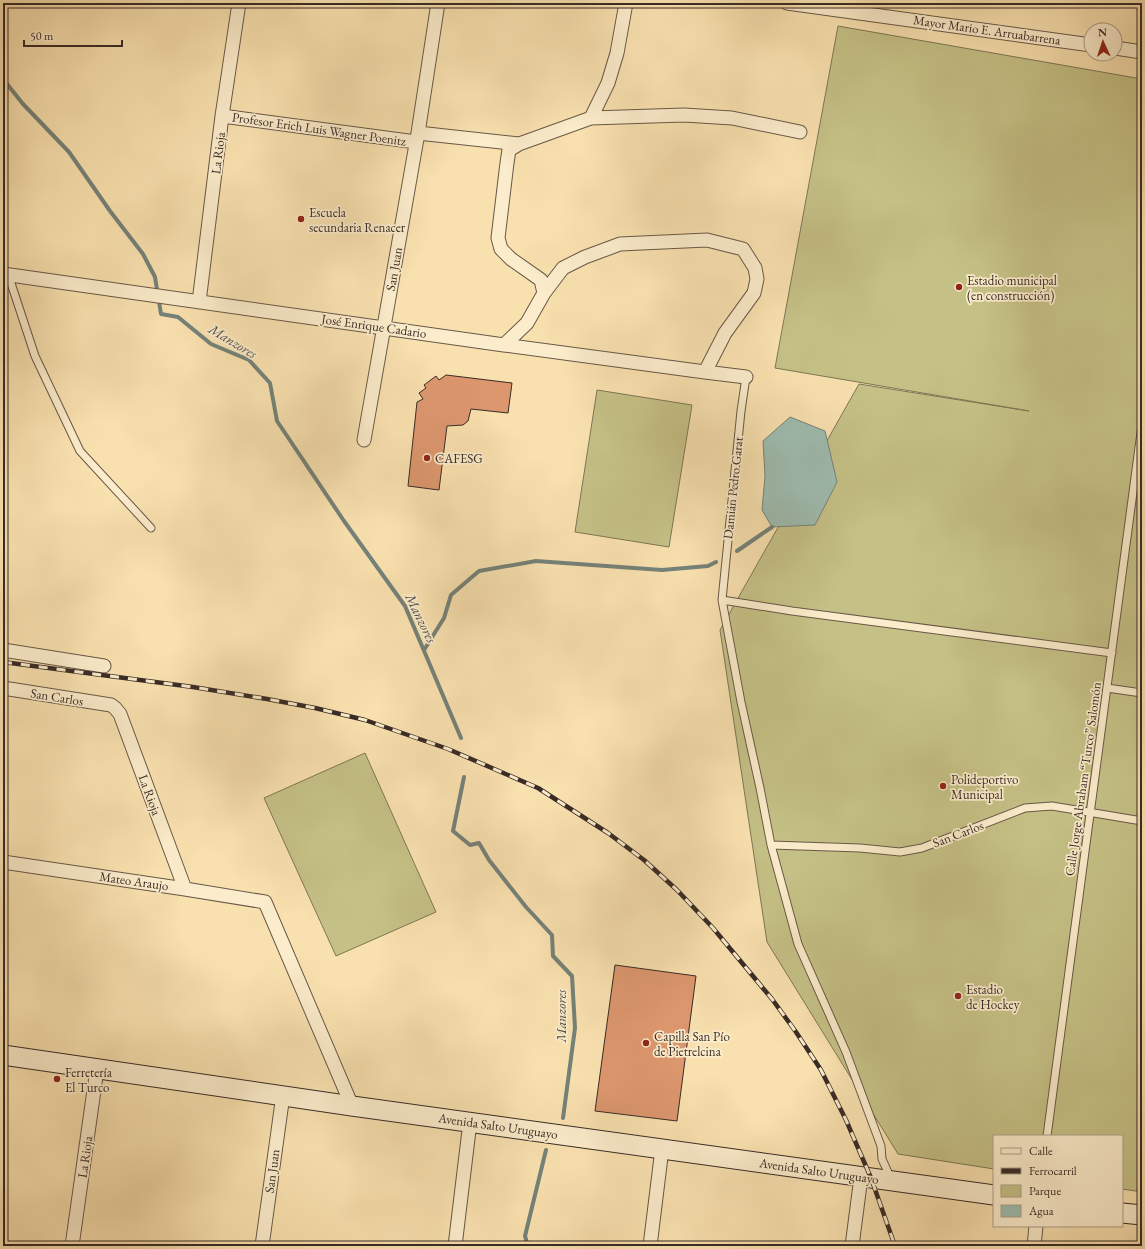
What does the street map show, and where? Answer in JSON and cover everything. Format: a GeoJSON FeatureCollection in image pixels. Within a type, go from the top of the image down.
{"type":"FeatureCollection","features":[{"type":"Feature","properties":{"kind":"main road","name":"Avenida Salto Uruguayo"},"geometry":{"type":"LineString","coordinates":[[3,1055],[352,1106],[993,1195]]}},
{"type":"Feature","properties":{"kind":"main road"},"geometry":{"type":"LineString","coordinates":[[1123,1213],[1142,1216]]}},
{"type":"Feature","properties":{"kind":"street","name":"La Rioja"},"geometry":{"type":"LineString","coordinates":[[199,302],[222,116],[239,3]]}},
{"type":"Feature","properties":{"kind":"street","name":"San Juan"},"geometry":{"type":"LineString","coordinates":[[364,440],[385,328],[438,3]]}},
{"type":"Feature","properties":{"kind":"street"},"geometry":{"type":"LineString","coordinates":[[591,118],[608,83],[617,53],[626,3]]}},
{"type":"Feature","properties":{"kind":"street","name":"Mayor Mario E. Arruabarrena"},"geometry":{"type":"LineString","coordinates":[[787,3],[1083,44]]}},
{"type":"Feature","properties":{"kind":"street"},"geometry":{"type":"LineString","coordinates":[[1123,49],[1142,52]]}},
{"type":"Feature","properties":{"kind":"street","name":"Profesor Erich Luis Wagner Poenitz"},"geometry":{"type":"LineString","coordinates":[[222,116],[417,137],[519,144],[591,118],[684,115],[732,118],[800,132]]}},
{"type":"Feature","properties":{"kind":"street"},"geometry":{"type":"LineString","coordinates":[[519,144],[510,150],[507,163],[498,238],[501,249],[510,259],[541,280],[544,293]]}},
{"type":"Feature","properties":{"kind":"street"},"geometry":{"type":"LineString","coordinates":[[504,345],[527,324],[544,293],[562,268],[585,256],[620,244],[707,240],[743,249],[755,268],[757,279],[754,293],[726,333],[705,372]]}},
{"type":"Feature","properties":{"kind":"street","name":"José Enrique Cadario"},"geometry":{"type":"LineString","coordinates":[[5,274],[504,345],[746,377]]}},
{"type":"Feature","properties":{"kind":"street"},"geometry":{"type":"LineString","coordinates":[[3,650],[104,666]]}},
{"type":"Feature","properties":{"kind":"street","name":"San Carlos"},"geometry":{"type":"LineString","coordinates":[[3,688],[111,705]]}},
{"type":"Feature","properties":{"kind":"street","name":"La Rioja"},"geometry":{"type":"LineString","coordinates":[[111,705],[118,711],[184,889]]}},
{"type":"Feature","properties":{"kind":"street","name":"Mateo Araujo"},"geometry":{"type":"LineString","coordinates":[[3,862],[265,902],[352,1106]]}},
{"type":"Feature","properties":{"kind":"street","name":"La Rioja"},"geometry":{"type":"LineString","coordinates":[[72,1246],[98,1069]]}},
{"type":"Feature","properties":{"kind":"street","name":"San Juan"},"geometry":{"type":"LineString","coordinates":[[262,1246],[283,1095]]}},
{"type":"Feature","properties":{"kind":"street"},"geometry":{"type":"LineString","coordinates":[[455,1246],[470,1122]]}},
{"type":"Feature","properties":{"kind":"street"},"geometry":{"type":"LineString","coordinates":[[650,1246],[662,1149]]}},
{"type":"Feature","properties":{"kind":"street"},"geometry":{"type":"LineString","coordinates":[[852,1246],[861,1177]]}},
{"type":"Feature","properties":{"kind":"street"},"geometry":{"type":"LineString","coordinates":[[1034,1246],[1036,1227]]}},
{"type":"Feature","properties":{"kind":"lane"},"geometry":{"type":"LineString","coordinates":[[5,274],[35,356],[80,451],[151,528]]}},
{"type":"Feature","properties":{"kind":"lane","name":"Damián Pedro Garat"},"geometry":{"type":"LineString","coordinates":[[746,377],[741,411],[722,600],[770,845],[798,944],[846,1052],[880,1146],[882,1159],[892,1181]]}},
{"type":"Feature","properties":{"kind":"lane","name":"Calle Jorge Abraham “Turco” Salomón"},"geometry":{"type":"LineString","coordinates":[[1047,1135],[1142,425]]}},
{"type":"Feature","properties":{"kind":"lane"},"geometry":{"type":"LineString","coordinates":[[722,600],[792,611],[1112,653]]}},
{"type":"Feature","properties":{"kind":"lane"},"geometry":{"type":"LineString","coordinates":[[1107,688],[1142,693]]}},
{"type":"Feature","properties":{"kind":"lane","name":"San Carlos"},"geometry":{"type":"LineString","coordinates":[[770,845],[860,848],[900,852],[922,848],[1026,808],[1052,806],[1142,821]]}},
{"type":"Feature","properties":{"kind":"green space","name":"Polideportivo Municipal"},"geometry":{"type":"Polygon","coordinates":[[[838,26],[1142,79],[1142,1192],[1123,1189],[1123,1135],[993,1135],[993,1169],[898,1154],[767,942],[720,630],[859,384],[1029,411],[775,368],[838,26]]]}},
{"type":"Feature","properties":{"kind":"green space"},"geometry":{"type":"Polygon","coordinates":[[[597,390],[692,405],[669,547],[575,532],[597,390]]]}},
{"type":"Feature","properties":{"kind":"green space"},"geometry":{"type":"Polygon","coordinates":[[[365,753],[436,912],[336,956],[264,798],[365,753]]]}},
{"type":"Feature","properties":{"kind":"water"},"geometry":{"type":"Polygon","coordinates":[[[790,417],[825,431],[837,482],[815,525],[772,527],[762,510],[765,476],[763,441],[790,417]]]}},
{"type":"Feature","properties":{"kind":"building","name":"CAFESG"},"geometry":{"type":"Polygon","coordinates":[[[446,375],[512,383],[508,413],[471,409],[468,421],[463,425],[447,426],[439,490],[408,486],[417,402],[423,399],[419,393],[426,388],[424,385],[436,376],[439,380],[446,375]]]}},
{"type":"Feature","properties":{"kind":"building","name":"Capilla San Pío de Pietrelcina"},"geometry":{"type":"Polygon","coordinates":[[[615,965],[696,976],[677,1121],[595,1111],[615,965]]]}},
{"type":"Feature","properties":{"kind":"waterway","name":"Manzores"},"geometry":{"type":"LineString","coordinates":[[3,79],[23,104],[69,152],[110,211],[143,254],[155,277],[161,314],[178,317],[211,344],[249,360],[270,383],[277,421],[344,521],[405,606],[461,738]]}},
{"type":"Feature","properties":{"kind":"waterway"},"geometry":{"type":"LineString","coordinates":[[737,551],[772,527]]}},
{"type":"Feature","properties":{"kind":"waterway"},"geometry":{"type":"LineString","coordinates":[[424,650],[444,618],[451,595],[479,571],[536,561],[662,570],[708,566],[716,562]]}},
{"type":"Feature","properties":{"kind":"waterway","name":"Manzores"},"geometry":{"type":"LineString","coordinates":[[464,777],[453,831],[470,845],[479,843],[489,860],[526,907],[552,935],[553,956],[572,976],[575,1028],[563,1118]]}},
{"type":"Feature","properties":{"kind":"waterway","name":"Manzores"},"geometry":{"type":"LineString","coordinates":[[528,1246],[525,1236],[546,1150]]}},
{"type":"Feature","properties":{"kind":"railway"},"geometry":{"type":"LineString","coordinates":[[3,662],[193,687],[315,708],[365,720],[448,749],[538,788],[608,833],[644,860],[677,890],[713,928],[772,999],[796,1032],[821,1070],[846,1120],[871,1178],[895,1246]]}},
{"type":"Feature","properties":{"kind":"place","name":"Escuela secundaria Renacer"},"geometry":{"type":"Point","coordinates":[301,219]}},
{"type":"Feature","properties":{"kind":"place","name":"Estadio municipal (en construcción)"},"geometry":{"type":"Point","coordinates":[959,287]}},
{"type":"Feature","properties":{"kind":"place","name":"CAFESG"},"geometry":{"type":"Point","coordinates":[427,458]}},
{"type":"Feature","properties":{"kind":"place","name":"Polideportivo Municipal"},"geometry":{"type":"Point","coordinates":[943,786]}},
{"type":"Feature","properties":{"kind":"place","name":"Estadio de Hockey"},"geometry":{"type":"Point","coordinates":[958,996]}},
{"type":"Feature","properties":{"kind":"place","name":"Capilla San Pío de Pietrelcina"},"geometry":{"type":"Point","coordinates":[646,1043]}},
{"type":"Feature","properties":{"kind":"place","name":"Ferretería El Turco"},"geometry":{"type":"Point","coordinates":[57,1079]}}]}
